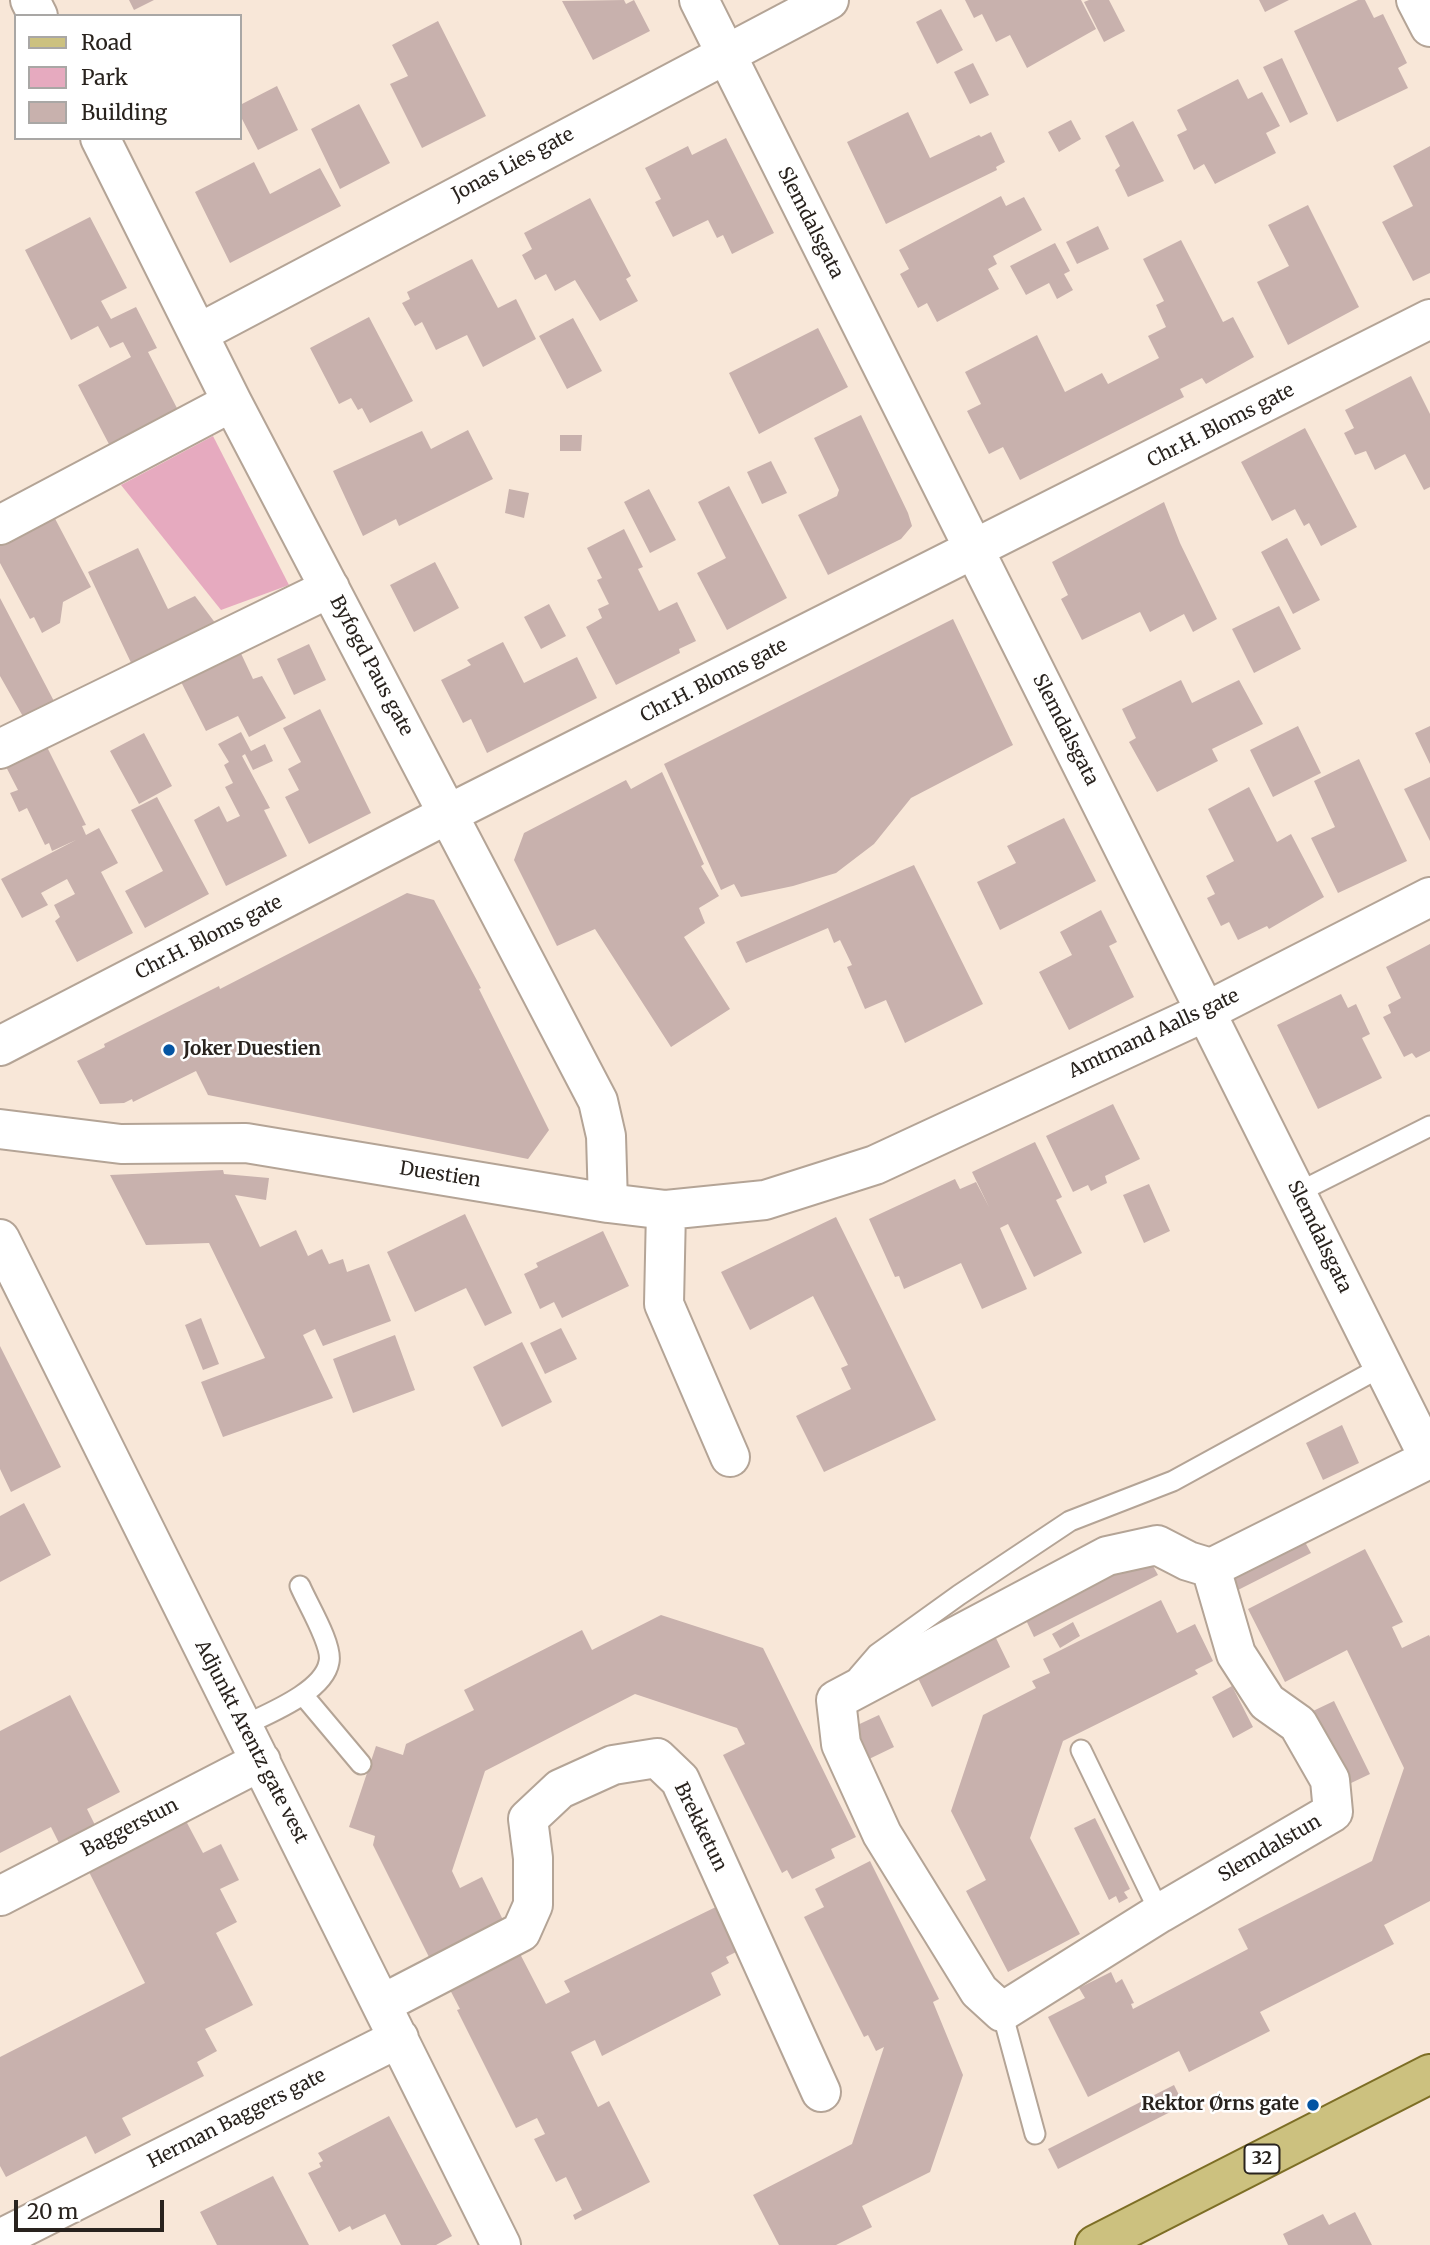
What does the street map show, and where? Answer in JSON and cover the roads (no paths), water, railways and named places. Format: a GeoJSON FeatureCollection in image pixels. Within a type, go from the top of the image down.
{"type":"FeatureCollection","features":[{"type":"Feature","properties":{"kind":"main road","name":"32"},"geometry":{"type":"LineString","coordinates":[[1095,2245],[1430,2074]]}},
{"type":"Feature","properties":{"kind":"street","name":"Slemdalsgata"},"geometry":{"type":"LineString","coordinates":[[699,0],[1430,1460]]}},
{"type":"Feature","properties":{"kind":"street","name":"Jonas Lies gate"},"geometry":{"type":"LineString","coordinates":[[199,333],[724,53],[829,0]]}},
{"type":"Feature","properties":{"kind":"street"},"geometry":{"type":"LineString","coordinates":[[1416,0],[1430,27]]}},
{"type":"Feature","properties":{"kind":"street","name":"Byfogd Paus gate"},"geometry":{"type":"LineString","coordinates":[[101,140],[232,402],[598,1101],[606,1136],[608,1203]]}},
{"type":"Feature","properties":{"kind":"street","name":"Chr.H. Bloms gate"},"geometry":{"type":"LineString","coordinates":[[0,1045],[448,814],[976,551],[1430,319]]}},
{"type":"Feature","properties":{"kind":"street"},"geometry":{"type":"LineString","coordinates":[[0,525],[232,402]]}},
{"type":"Feature","properties":{"kind":"street"},"geometry":{"type":"LineString","coordinates":[[0,749],[330,587]]}},
{"type":"Feature","properties":{"kind":"street","name":"Amtmand Aalls gate"},"geometry":{"type":"LineString","coordinates":[[875,1165],[1207,1011],[1430,897]]}},
{"type":"Feature","properties":{"kind":"street","name":"Duestien"},"geometry":{"type":"LineString","coordinates":[[0,1129],[121,1144],[246,1143],[608,1203],[667,1210],[765,1200],[875,1165]]}},
{"type":"Feature","properties":{"kind":"street"},"geometry":{"type":"LineString","coordinates":[[667,1210],[664,1304],[730,1457]]}},
{"type":"Feature","properties":{"kind":"street","name":"Adjunkt Arentz gate vest"},"geometry":{"type":"LineString","coordinates":[[0,1238],[502,2245]]}},
{"type":"Feature","properties":{"kind":"street"},"geometry":{"type":"LineString","coordinates":[[1002,2012],[979,1991],[882,1834],[841,1744],[836,1700],[1107,1556],[1157,1545],[1188,1561],[1211,1568],[1430,1460]]}},
{"type":"Feature","properties":{"kind":"street","name":"Slemdalstun"},"geometry":{"type":"LineString","coordinates":[[1002,2012],[1160,1913],[1334,1812],[1330,1780],[1298,1724],[1267,1702],[1236,1654],[1211,1568]]}},
{"type":"Feature","properties":{"kind":"street","name":"Brekketun"},"geometry":{"type":"LineString","coordinates":[[382,2004],[521,1933],[533,1905],[533,1858],[528,1819],[560,1789],[613,1765],[657,1758],[680,1780],[821,2092]]}},
{"type":"Feature","properties":{"kind":"street","name":"Baggerstun"},"geometry":{"type":"LineString","coordinates":[[0,1896],[261,1761]]}},
{"type":"Feature","properties":{"kind":"street","name":"Herman Baggers gate"},"geometry":{"type":"LineString","coordinates":[[0,2239],[399,2038]]}},
{"type":"Feature","properties":{"kind":"lane"},"geometry":{"type":"LineString","coordinates":[[1297,1193],[1430,1126]]}},
{"type":"Feature","properties":{"kind":"lane"},"geometry":{"type":"LineString","coordinates":[[836,1700],[877,1654],[1070,1521],[1173,1481],[1383,1366]]}},
{"type":"Feature","properties":{"kind":"lane"},"geometry":{"type":"LineString","coordinates":[[243,1726],[303,1695],[325,1672],[330,1661],[327,1646],[299,1586]]}},
{"type":"Feature","properties":{"kind":"lane"},"geometry":{"type":"LineString","coordinates":[[303,1695],[361,1764]]}},
{"type":"Feature","properties":{"kind":"lane"},"geometry":{"type":"LineString","coordinates":[[1081,1750],[1160,1913]]}},
{"type":"Feature","properties":{"kind":"lane"},"geometry":{"type":"LineString","coordinates":[[1002,2012],[1035,2134]]}},
{"type":"Feature","properties":{"kind":"place","name":"Joker Duestien"},"geometry":{"type":"Point","coordinates":[169,1050]}},
{"type":"Feature","properties":{"kind":"place","name":"Rektor Ørns gate"},"geometry":{"type":"Point","coordinates":[1313,2105]}}]}
